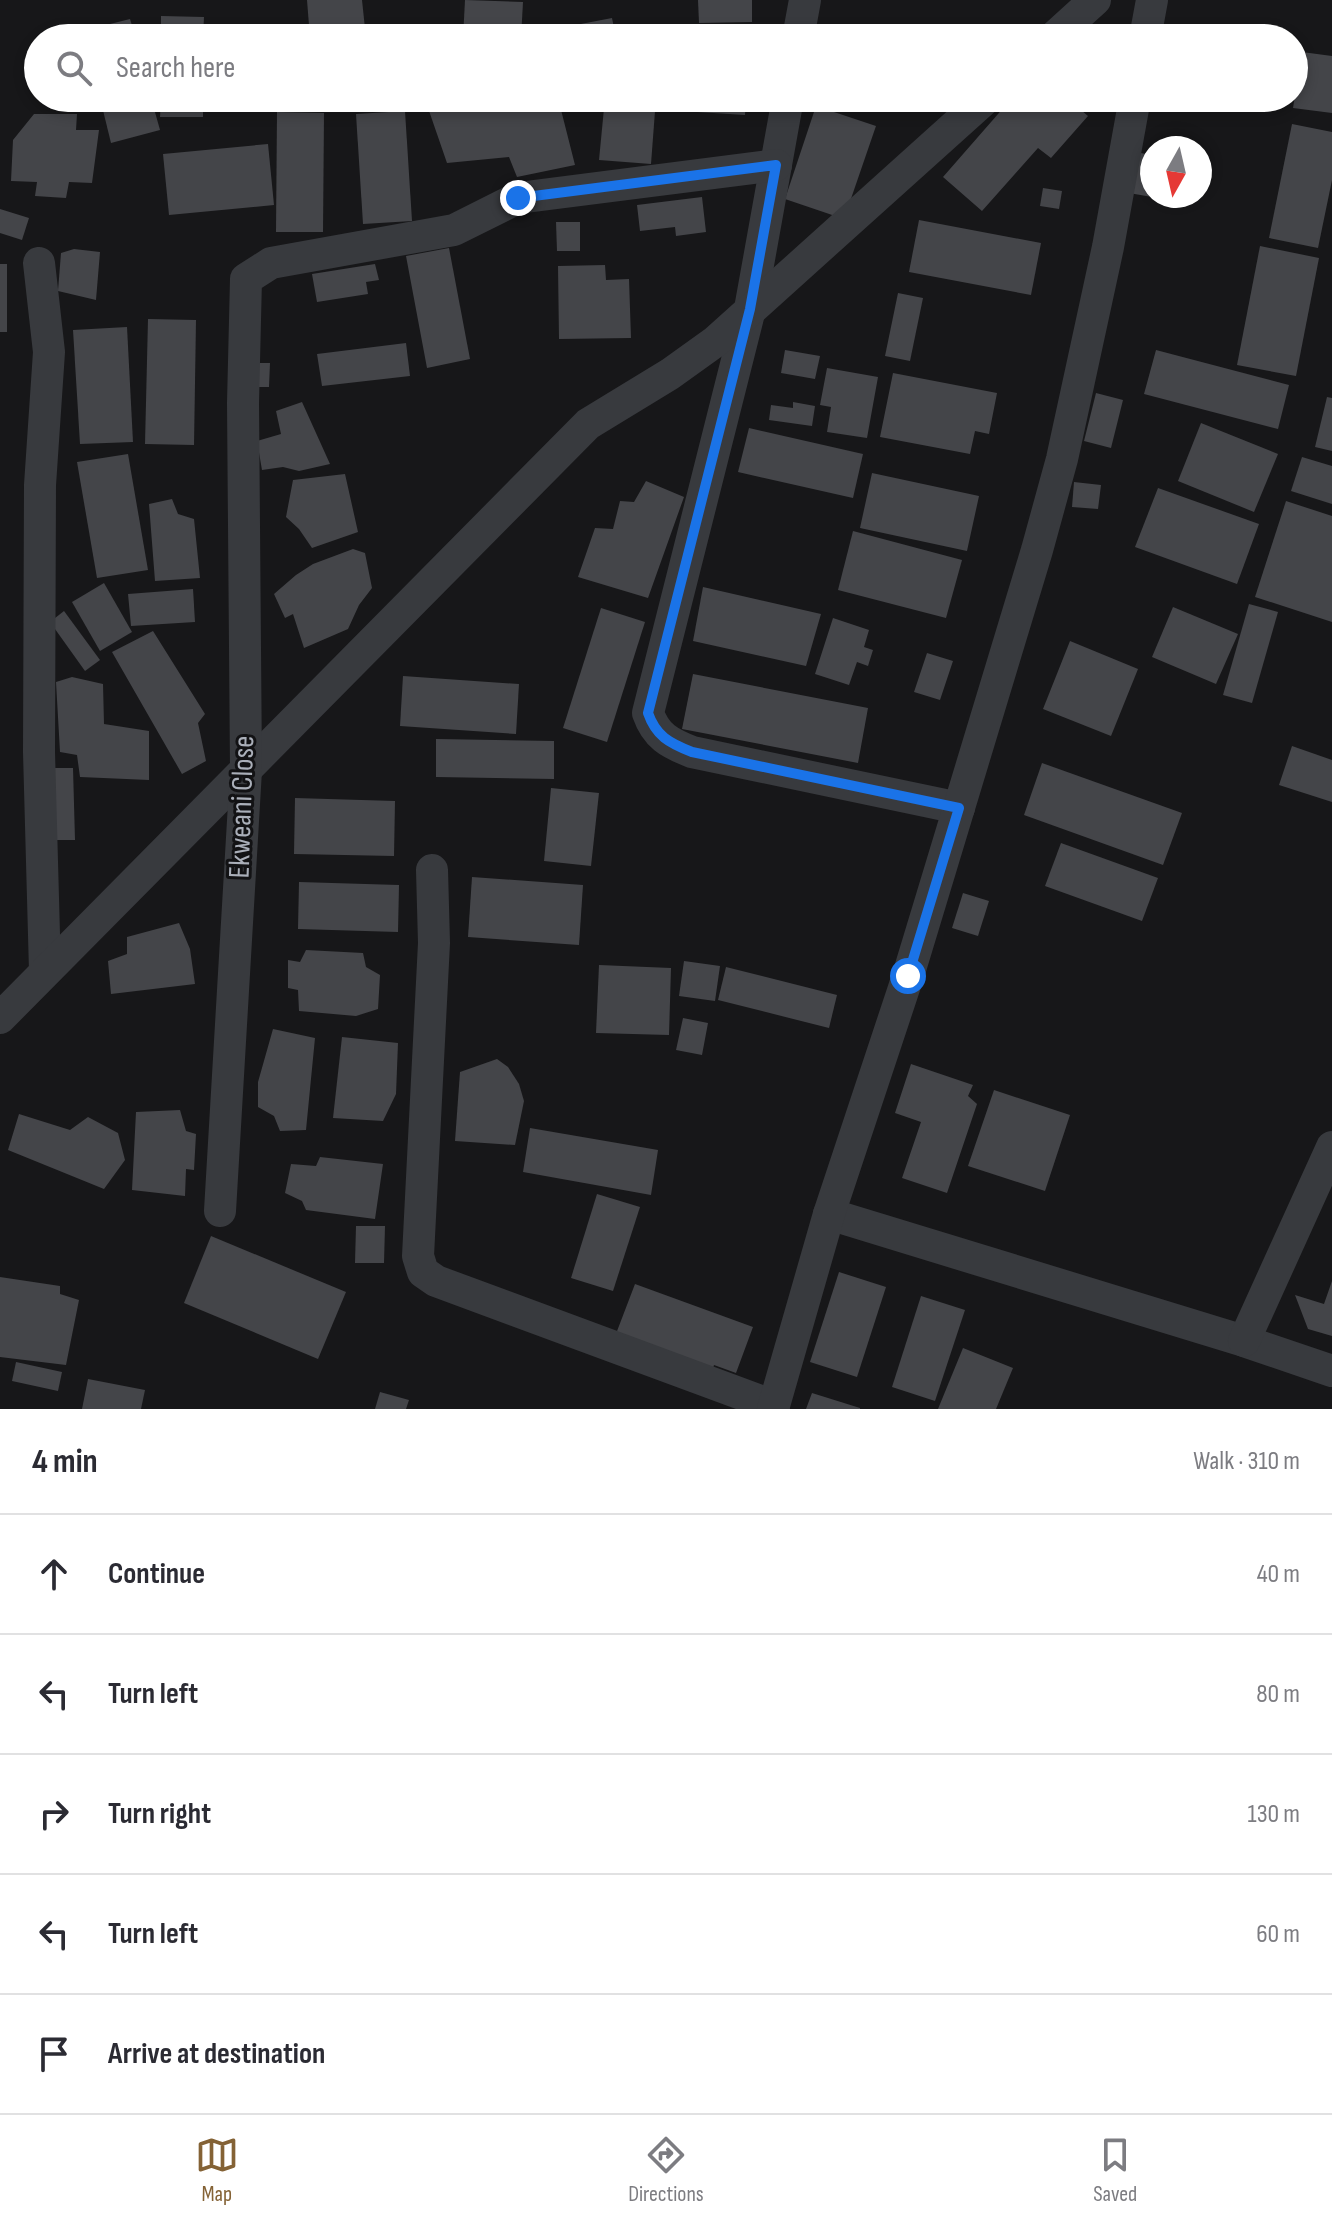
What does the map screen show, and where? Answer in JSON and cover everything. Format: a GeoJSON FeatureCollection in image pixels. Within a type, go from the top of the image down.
{"type":"FeatureCollection","features":[{"type":"Feature","properties":{"kind":"street"},"geometry":{"type":"LineString","coordinates":[[801,24],[805,0]]}},
{"type":"Feature","properties":{"kind":"street"},"geometry":{"type":"LineString","coordinates":[[1068,24],[1095,0]]}},
{"type":"Feature","properties":{"kind":"street"},"geometry":{"type":"LineString","coordinates":[[1148,24],[1152,0]]}},
{"type":"Feature","properties":{"kind":"street"},"geometry":{"type":"LineString","coordinates":[[785,112],[750,309],[648,713],[654,730],[669,744],[692,752],[959,808]]}},
{"type":"Feature","properties":{"kind":"street"},"geometry":{"type":"LineString","coordinates":[[0,1018],[588,424],[670,374],[716,341],[970,112]]}},
{"type":"Feature","properties":{"kind":"street"},"geometry":{"type":"LineString","coordinates":[[432,870],[434,943],[418,1256],[423,1272],[436,1281],[773,1407],[829,1214],[903,991],[1037,550],[1062,459],[1108,247],[1132,112]]}},
{"type":"Feature","properties":{"kind":"street","name":"Ekweani Close"},"geometry":{"type":"LineString","coordinates":[[220,1211],[246,770],[243,403],[246,279],[271,263],[454,230],[518,198],[776,165]]}},
{"type":"Feature","properties":{"kind":"street"},"geometry":{"type":"LineString","coordinates":[[39,263],[49,352],[40,485],[39,752],[45,971]]}},
{"type":"Feature","properties":{"kind":"street"},"geometry":{"type":"LineString","coordinates":[[1244,1341],[1332,1147]]}},
{"type":"Feature","properties":{"kind":"street"},"geometry":{"type":"LineString","coordinates":[[829,1214],[1244,1341],[1332,1371]]}},
{"type":"Feature","properties":{"kind":"building"},"geometry":{"type":"Polygon","coordinates":[[[307,0],[362,0],[365,24],[309,24],[307,0]]]}},
{"type":"Feature","properties":{"kind":"building"},"geometry":{"type":"Polygon","coordinates":[[[465,0],[523,2],[522,24],[464,24],[465,0]]]}},
{"type":"Feature","properties":{"kind":"building"},"geometry":{"type":"Polygon","coordinates":[[[698,0],[752,0],[752,22],[699,23],[698,0]]]}},
{"type":"Feature","properties":{"kind":"building"},"geometry":{"type":"Polygon","coordinates":[[[161,16],[204,17],[204,24],[161,24],[161,16]]]}},
{"type":"Feature","properties":{"kind":"building"},"geometry":{"type":"Polygon","coordinates":[[[612,18],[613,24],[581,24],[612,18]]]}},
{"type":"Feature","properties":{"kind":"building"},"geometry":{"type":"Polygon","coordinates":[[[130,19],[132,24],[110,24],[130,19]]]}},
{"type":"Feature","properties":{"kind":"building"},"geometry":{"type":"Polygon","coordinates":[[[1308,53],[1332,56],[1332,113],[1308,110],[1308,53]]]}},
{"type":"Feature","properties":{"kind":"building"},"geometry":{"type":"Polygon","coordinates":[[[103,112],[155,112],[160,130],[111,143],[103,112]]]}},
{"type":"Feature","properties":{"kind":"building"},"geometry":{"type":"Polygon","coordinates":[[[160,112],[203,112],[203,117],[160,117],[160,112]]]}},
{"type":"Feature","properties":{"kind":"building"},"geometry":{"type":"Polygon","coordinates":[[[277,112],[324,113],[323,232],[276,232],[277,112]]]}},
{"type":"Feature","properties":{"kind":"building"},"geometry":{"type":"Polygon","coordinates":[[[405,112],[412,221],[363,224],[356,114],[405,112]]]}},
{"type":"Feature","properties":{"kind":"building"},"geometry":{"type":"Polygon","coordinates":[[[429,112],[562,112],[575,165],[517,177],[509,157],[447,163],[429,112]]]}},
{"type":"Feature","properties":{"kind":"building"},"geometry":{"type":"Polygon","coordinates":[[[604,112],[655,112],[651,164],[599,160],[604,112]]]}},
{"type":"Feature","properties":{"kind":"building"},"geometry":{"type":"Polygon","coordinates":[[[697,112],[745,112],[745,115],[697,112]]]}},
{"type":"Feature","properties":{"kind":"building"},"geometry":{"type":"Polygon","coordinates":[[[814,112],[834,112],[876,126],[844,219],[785,199],[814,112]]]}},
{"type":"Feature","properties":{"kind":"building"},"geometry":{"type":"Polygon","coordinates":[[[1000,112],[1083,112],[1088,116],[1051,158],[1038,148],[982,211],[943,177],[1000,112]]]}},
{"type":"Feature","properties":{"kind":"building"},"geometry":{"type":"Polygon","coordinates":[[[34,114],[77,114],[76,130],[99,130],[92,183],[69,182],[66,198],[35,196],[37,182],[11,181],[13,140],[34,114]]]}},
{"type":"Feature","properties":{"kind":"building"},"geometry":{"type":"Polygon","coordinates":[[[1292,124],[1332,132],[1332,180],[1318,248],[1269,238],[1292,124]]]}},
{"type":"Feature","properties":{"kind":"building"},"geometry":{"type":"Polygon","coordinates":[[[268,144],[274,205],[169,215],[163,154],[268,144]]]}},
{"type":"Feature","properties":{"kind":"building"},"geometry":{"type":"Polygon","coordinates":[[[1135,152],[1140,153],[1140,195],[1129,193],[1135,152]]]}},
{"type":"Feature","properties":{"kind":"building"},"geometry":{"type":"Polygon","coordinates":[[[1043,188],[1062,191],[1059,209],[1040,206],[1043,188]]]}},
{"type":"Feature","properties":{"kind":"building"},"geometry":{"type":"Polygon","coordinates":[[[702,197],[706,232],[676,236],[675,227],[640,231],[637,205],[702,197]]]}},
{"type":"Feature","properties":{"kind":"building"},"geometry":{"type":"Polygon","coordinates":[[[0,209],[29,218],[22,240],[0,233],[0,209]]]}},
{"type":"Feature","properties":{"kind":"building"},"geometry":{"type":"Polygon","coordinates":[[[919,220],[1041,243],[1031,295],[909,272],[919,220]]]}},
{"type":"Feature","properties":{"kind":"building"},"geometry":{"type":"Polygon","coordinates":[[[556,222],[580,222],[580,251],[557,251],[556,222]]]}},
{"type":"Feature","properties":{"kind":"building"},"geometry":{"type":"Polygon","coordinates":[[[1260,246],[1319,258],[1296,376],[1237,365],[1260,246]]]}},
{"type":"Feature","properties":{"kind":"building"},"geometry":{"type":"Polygon","coordinates":[[[449,248],[470,359],[427,368],[406,256],[449,248]]]}},
{"type":"Feature","properties":{"kind":"building"},"geometry":{"type":"Polygon","coordinates":[[[74,249],[100,252],[96,300],[58,291],[61,253],[74,249]]]}},
{"type":"Feature","properties":{"kind":"building"},"geometry":{"type":"Polygon","coordinates":[[[0,264],[7,264],[7,332],[0,332],[0,264]]]}},
{"type":"Feature","properties":{"kind":"building"},"geometry":{"type":"Polygon","coordinates":[[[375,264],[379,280],[366,282],[368,294],[317,302],[312,274],[375,264]]]}},
{"type":"Feature","properties":{"kind":"building"},"geometry":{"type":"Polygon","coordinates":[[[605,265],[606,280],[629,279],[631,338],[559,339],[558,266],[605,265]]]}},
{"type":"Feature","properties":{"kind":"building"},"geometry":{"type":"Polygon","coordinates":[[[898,293],[923,298],[910,361],[885,356],[898,293]]]}},
{"type":"Feature","properties":{"kind":"building"},"geometry":{"type":"Polygon","coordinates":[[[148,319],[196,320],[194,445],[145,444],[148,319]]]}},
{"type":"Feature","properties":{"kind":"building"},"geometry":{"type":"Polygon","coordinates":[[[127,327],[133,442],[80,444],[73,330],[127,327]]]}},
{"type":"Feature","properties":{"kind":"building"},"geometry":{"type":"Polygon","coordinates":[[[406,343],[410,376],[322,386],[317,354],[406,343]]]}},
{"type":"Feature","properties":{"kind":"building"},"geometry":{"type":"Polygon","coordinates":[[[785,350],[820,356],[815,379],[781,373],[785,350]]]}},
{"type":"Feature","properties":{"kind":"building"},"geometry":{"type":"Polygon","coordinates":[[[1156,350],[1289,385],[1278,429],[1144,394],[1156,350]]]}},
{"type":"Feature","properties":{"kind":"building"},"geometry":{"type":"Polygon","coordinates":[[[255,363],[270,363],[269,387],[254,387],[255,363]]]}},
{"type":"Feature","properties":{"kind":"building"},"geometry":{"type":"Polygon","coordinates":[[[827,368],[878,377],[867,438],[827,432],[831,407],[820,405],[827,368]]]}},
{"type":"Feature","properties":{"kind":"building"},"geometry":{"type":"Polygon","coordinates":[[[893,373],[997,393],[989,434],[975,431],[970,454],[880,437],[893,373]]]}},
{"type":"Feature","properties":{"kind":"building"},"geometry":{"type":"Polygon","coordinates":[[[1096,393],[1123,400],[1111,448],[1084,441],[1096,393]]]}},
{"type":"Feature","properties":{"kind":"building"},"geometry":{"type":"Polygon","coordinates":[[[1327,397],[1332,398],[1332,451],[1315,447],[1327,397]]]}},
{"type":"Feature","properties":{"kind":"building"},"geometry":{"type":"Polygon","coordinates":[[[302,402],[330,464],[299,471],[283,467],[262,470],[257,441],[281,434],[276,411],[302,402]]]}},
{"type":"Feature","properties":{"kind":"building"},"geometry":{"type":"Polygon","coordinates":[[[793,402],[815,406],[812,426],[769,420],[771,405],[793,408],[793,402]]]}},
{"type":"Feature","properties":{"kind":"building"},"geometry":{"type":"Polygon","coordinates":[[[1201,423],[1278,454],[1254,512],[1178,481],[1201,423]]]}},
{"type":"Feature","properties":{"kind":"building"},"geometry":{"type":"Polygon","coordinates":[[[749,428],[863,454],[853,498],[738,472],[749,428]]]}},
{"type":"Feature","properties":{"kind":"building"},"geometry":{"type":"Polygon","coordinates":[[[128,454],[148,570],[97,578],[77,462],[128,454]]]}},
{"type":"Feature","properties":{"kind":"building"},"geometry":{"type":"Polygon","coordinates":[[[1302,457],[1332,466],[1332,504],[1291,491],[1302,457]]]}},
{"type":"Feature","properties":{"kind":"building"},"geometry":{"type":"Polygon","coordinates":[[[872,473],[979,496],[967,551],[860,528],[872,473]]]}},
{"type":"Feature","properties":{"kind":"building"},"geometry":{"type":"Polygon","coordinates":[[[345,474],[358,532],[312,548],[286,517],[293,480],[345,474]]]}},
{"type":"Feature","properties":{"kind":"building"},"geometry":{"type":"Polygon","coordinates":[[[646,481],[684,497],[648,598],[578,577],[595,528],[613,529],[620,501],[634,502],[646,481]]]}},
{"type":"Feature","properties":{"kind":"building"},"geometry":{"type":"Polygon","coordinates":[[[1074,482],[1101,485],[1098,509],[1072,507],[1074,482]]]}},
{"type":"Feature","properties":{"kind":"building"},"geometry":{"type":"Polygon","coordinates":[[[1158,488],[1259,524],[1237,584],[1135,547],[1158,488]]]}},
{"type":"Feature","properties":{"kind":"building"},"geometry":{"type":"Polygon","coordinates":[[[172,499],[178,514],[194,519],[200,578],[155,581],[149,504],[172,499]]]}},
{"type":"Feature","properties":{"kind":"building"},"geometry":{"type":"Polygon","coordinates":[[[1286,501],[1332,516],[1332,622],[1255,597],[1286,501]]]}},
{"type":"Feature","properties":{"kind":"building"},"geometry":{"type":"Polygon","coordinates":[[[853,531],[962,560],[946,618],[838,590],[853,531]]]}},
{"type":"Feature","properties":{"kind":"building"},"geometry":{"type":"Polygon","coordinates":[[[353,549],[365,553],[372,588],[359,605],[348,629],[304,648],[293,614],[285,618],[274,594],[313,564],[353,549]]]}},
{"type":"Feature","properties":{"kind":"building"},"geometry":{"type":"Polygon","coordinates":[[[104,583],[132,632],[100,651],[72,602],[104,583]]]}},
{"type":"Feature","properties":{"kind":"building"},"geometry":{"type":"Polygon","coordinates":[[[703,587],[821,614],[806,666],[693,641],[703,587]]]}},
{"type":"Feature","properties":{"kind":"building"},"geometry":{"type":"Polygon","coordinates":[[[193,589],[195,622],[131,626],[128,594],[193,589]]]}},
{"type":"Feature","properties":{"kind":"building"},"geometry":{"type":"Polygon","coordinates":[[[1249,604],[1278,612],[1252,703],[1223,695],[1249,604]]]}},
{"type":"Feature","properties":{"kind":"building"},"geometry":{"type":"Polygon","coordinates":[[[1173,607],[1238,634],[1216,684],[1152,657],[1173,607]]]}},
{"type":"Feature","properties":{"kind":"building"},"geometry":{"type":"Polygon","coordinates":[[[601,608],[645,622],[607,742],[563,728],[601,608]]]}},
{"type":"Feature","properties":{"kind":"building"},"geometry":{"type":"Polygon","coordinates":[[[64,611],[100,660],[85,671],[50,622],[64,611]]]}},
{"type":"Feature","properties":{"kind":"building"},"geometry":{"type":"Polygon","coordinates":[[[833,618],[869,630],[864,647],[873,650],[868,666],[857,662],[849,685],[815,674],[833,618]]]}},
{"type":"Feature","properties":{"kind":"building"},"geometry":{"type":"Polygon","coordinates":[[[153,631],[205,714],[198,723],[206,761],[182,774],[112,652],[153,631]]]}},
{"type":"Feature","properties":{"kind":"building"},"geometry":{"type":"Polygon","coordinates":[[[1070,641],[1138,669],[1111,736],[1043,709],[1070,641]]]}},
{"type":"Feature","properties":{"kind":"building"},"geometry":{"type":"Polygon","coordinates":[[[927,653],[953,661],[940,700],[914,692],[927,653]]]}},
{"type":"Feature","properties":{"kind":"building"},"geometry":{"type":"Polygon","coordinates":[[[693,674],[868,708],[858,763],[682,729],[693,674]]]}},
{"type":"Feature","properties":{"kind":"building"},"geometry":{"type":"Polygon","coordinates":[[[403,676],[519,684],[516,734],[400,726],[403,676]]]}},
{"type":"Feature","properties":{"kind":"building"},"geometry":{"type":"Polygon","coordinates":[[[72,677],[103,684],[104,724],[149,731],[149,780],[80,777],[77,755],[60,752],[56,682],[72,677]]]}},
{"type":"Feature","properties":{"kind":"building"},"geometry":{"type":"Polygon","coordinates":[[[436,739],[554,741],[554,779],[436,777],[436,739]]]}},
{"type":"Feature","properties":{"kind":"building"},"geometry":{"type":"Polygon","coordinates":[[[1292,746],[1332,760],[1332,802],[1279,785],[1292,746]]]}},
{"type":"Feature","properties":{"kind":"building"},"geometry":{"type":"Polygon","coordinates":[[[1042,763],[1182,813],[1163,865],[1024,815],[1042,763]]]}},
{"type":"Feature","properties":{"kind":"building"},"geometry":{"type":"Polygon","coordinates":[[[51,768],[73,768],[75,840],[53,840],[51,768]]]}},
{"type":"Feature","properties":{"kind":"building"},"geometry":{"type":"Polygon","coordinates":[[[551,788],[599,793],[591,866],[544,861],[551,788]]]}},
{"type":"Feature","properties":{"kind":"building"},"geometry":{"type":"Polygon","coordinates":[[[295,798],[395,801],[394,856],[294,854],[295,798]]]}},
{"type":"Feature","properties":{"kind":"building"},"geometry":{"type":"Polygon","coordinates":[[[1061,843],[1158,878],[1142,921],[1045,886],[1061,843]]]}},
{"type":"Feature","properties":{"kind":"building"},"geometry":{"type":"Polygon","coordinates":[[[472,877],[583,885],[579,945],[468,937],[472,877]]]}},
{"type":"Feature","properties":{"kind":"building"},"geometry":{"type":"Polygon","coordinates":[[[299,882],[399,885],[398,932],[298,929],[299,882]]]}},
{"type":"Feature","properties":{"kind":"building"},"geometry":{"type":"Polygon","coordinates":[[[963,893],[989,901],[978,936],[952,928],[963,893]]]}},
{"type":"Feature","properties":{"kind":"building"},"geometry":{"type":"Polygon","coordinates":[[[179,923],[190,949],[195,984],[111,994],[108,961],[127,954],[127,937],[179,923]]]}},
{"type":"Feature","properties":{"kind":"building"},"geometry":{"type":"Polygon","coordinates":[[[306,950],[363,953],[366,967],[380,975],[378,1009],[356,1016],[299,1011],[298,990],[288,988],[288,960],[300,962],[306,950]]]}},
{"type":"Feature","properties":{"kind":"building"},"geometry":{"type":"Polygon","coordinates":[[[684,961],[720,966],[715,1001],[679,996],[684,961]]]}},
{"type":"Feature","properties":{"kind":"building"},"geometry":{"type":"Polygon","coordinates":[[[599,965],[671,968],[669,1035],[596,1033],[599,965]]]}},
{"type":"Feature","properties":{"kind":"building"},"geometry":{"type":"Polygon","coordinates":[[[726,967],[837,995],[829,1028],[718,1000],[726,967]]]}},
{"type":"Feature","properties":{"kind":"building"},"geometry":{"type":"Polygon","coordinates":[[[683,1018],[708,1023],[702,1055],[676,1050],[683,1018]]]}},
{"type":"Feature","properties":{"kind":"building"},"geometry":{"type":"Polygon","coordinates":[[[273,1029],[315,1038],[306,1130],[280,1131],[274,1116],[258,1107],[258,1082],[273,1029]]]}},
{"type":"Feature","properties":{"kind":"building"},"geometry":{"type":"Polygon","coordinates":[[[342,1037],[398,1043],[396,1094],[383,1121],[333,1118],[342,1037]]]}},
{"type":"Feature","properties":{"kind":"building"},"geometry":{"type":"Polygon","coordinates":[[[497,1059],[508,1067],[519,1084],[524,1101],[515,1145],[455,1141],[460,1072],[497,1059]]]}},
{"type":"Feature","properties":{"kind":"building"},"geometry":{"type":"Polygon","coordinates":[[[911,1064],[973,1085],[968,1096],[977,1104],[947,1193],[902,1178],[921,1122],[895,1113],[911,1064]]]}},
{"type":"Feature","properties":{"kind":"building"},"geometry":{"type":"Polygon","coordinates":[[[994,1090],[1070,1115],[1045,1191],[968,1166],[994,1090]]]}},
{"type":"Feature","properties":{"kind":"building"},"geometry":{"type":"Polygon","coordinates":[[[180,1110],[186,1131],[196,1134],[194,1170],[186,1169],[185,1196],[132,1190],[136,1112],[180,1110]]]}},
{"type":"Feature","properties":{"kind":"building"},"geometry":{"type":"Polygon","coordinates":[[[19,1114],[70,1130],[88,1117],[118,1133],[125,1160],[104,1189],[8,1150],[19,1114]]]}},
{"type":"Feature","properties":{"kind":"building"},"geometry":{"type":"Polygon","coordinates":[[[530,1128],[658,1150],[651,1195],[523,1172],[530,1128]]]}},
{"type":"Feature","properties":{"kind":"building"},"geometry":{"type":"Polygon","coordinates":[[[320,1157],[383,1164],[375,1219],[306,1210],[302,1201],[285,1193],[291,1164],[316,1166],[320,1157]]]}},
{"type":"Feature","properties":{"kind":"building"},"geometry":{"type":"Polygon","coordinates":[[[597,1194],[640,1207],[613,1291],[571,1278],[597,1194]]]}},
{"type":"Feature","properties":{"kind":"building"},"geometry":{"type":"Polygon","coordinates":[[[356,1226],[385,1226],[384,1263],[355,1263],[356,1226]]]}},
{"type":"Feature","properties":{"kind":"building"},"geometry":{"type":"Polygon","coordinates":[[[211,1236],[346,1292],[318,1359],[184,1303],[211,1236]]]}},
{"type":"Feature","properties":{"kind":"building"},"geometry":{"type":"Polygon","coordinates":[[[839,1272],[886,1287],[857,1377],[810,1362],[839,1272]]]}},
{"type":"Feature","properties":{"kind":"building"},"geometry":{"type":"Polygon","coordinates":[[[0,1277],[60,1286],[60,1294],[79,1300],[66,1365],[0,1357],[0,1277]]]}},
{"type":"Feature","properties":{"kind":"building"},"geometry":{"type":"Polygon","coordinates":[[[1332,1281],[1332,1336],[1308,1329],[1295,1295],[1324,1304],[1332,1281]]]}},
{"type":"Feature","properties":{"kind":"building"},"geometry":{"type":"Polygon","coordinates":[[[635,1284],[753,1327],[736,1373],[714,1365],[711,1375],[614,1339],[635,1284]]]}},
{"type":"Feature","properties":{"kind":"building"},"geometry":{"type":"Polygon","coordinates":[[[921,1296],[965,1310],[935,1401],[892,1387],[921,1296]]]}},
{"type":"Feature","properties":{"kind":"building"},"geometry":{"type":"Polygon","coordinates":[[[963,1348],[1013,1368],[996,1409],[938,1409],[963,1348]]]}},
{"type":"Feature","properties":{"kind":"building"},"geometry":{"type":"Polygon","coordinates":[[[16,1362],[62,1372],[58,1391],[12,1381],[16,1362]]]}},
{"type":"Feature","properties":{"kind":"building"},"geometry":{"type":"Polygon","coordinates":[[[88,1379],[145,1390],[141,1409],[82,1409],[88,1379]]]}},
{"type":"Feature","properties":{"kind":"building"},"geometry":{"type":"Polygon","coordinates":[[[380,1392],[409,1400],[406,1409],[375,1409],[380,1392]]]}},
{"type":"Feature","properties":{"kind":"building"},"geometry":{"type":"Polygon","coordinates":[[[812,1393],[860,1408],[860,1409],[806,1409],[812,1393]]]}},
{"type":"Feature","properties":{"kind":"route"},"geometry":{"type":"LineString","coordinates":[[518,198],[776,165],[750,309],[648,713],[654,730],[669,744],[692,752],[959,808],[908,976]]}}]}
